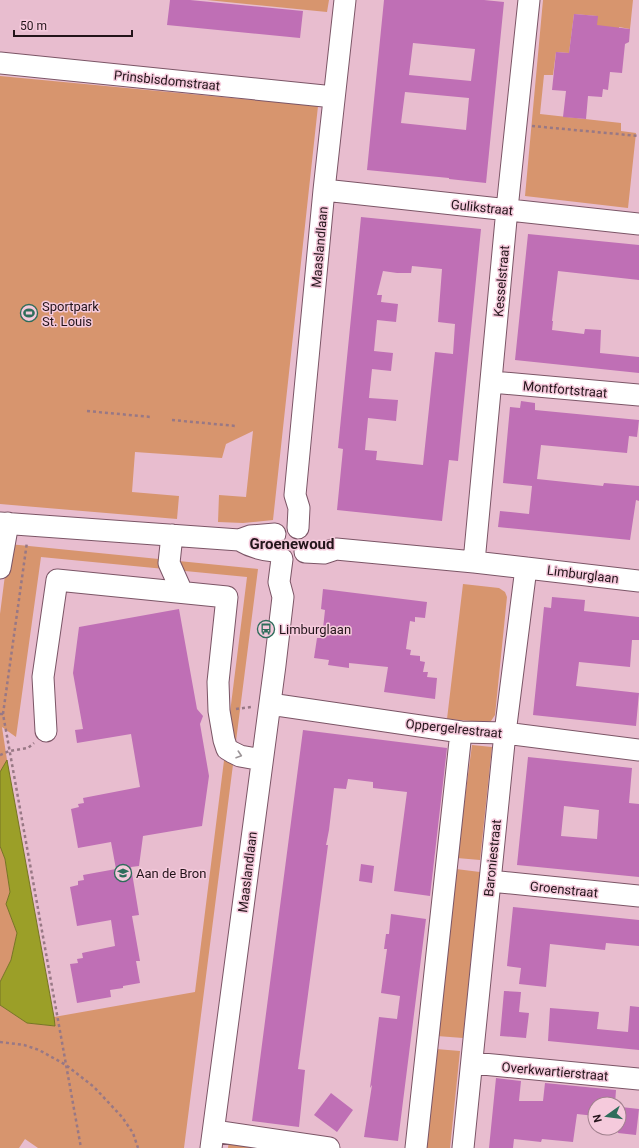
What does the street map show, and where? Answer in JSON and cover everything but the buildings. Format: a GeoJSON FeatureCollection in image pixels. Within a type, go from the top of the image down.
{"type":"FeatureCollection","features":[{"type":"Feature","properties":{"kind":"street","name":"Maaslandlaan"},"geometry":{"type":"LineString","coordinates":[[213,1139],[283,597],[291,582],[290,544],[299,508],[295,495],[324,190],[345,0]]}},
{"type":"Feature","properties":{"kind":"street","name":"Kesselstraat"},"geometry":{"type":"LineString","coordinates":[[474,562],[507,209],[529,0]]}},
{"type":"Feature","properties":{"kind":"street","name":"Prinsbisdomstraat"},"geometry":{"type":"LineString","coordinates":[[0,63],[334,97]]}},
{"type":"Feature","properties":{"kind":"street","name":"Gulikstraat"},"geometry":{"type":"LineString","coordinates":[[324,190],[639,224]]}},
{"type":"Feature","properties":{"kind":"street","name":"Montfortstraat"},"geometry":{"type":"LineString","coordinates":[[492,382],[639,396]]}},
{"type":"Feature","properties":{"kind":"street","name":"Limburglaan"},"geometry":{"type":"LineString","coordinates":[[4,523],[239,540],[250,536],[324,553],[336,549],[474,562],[639,581]]}},
{"type":"Feature","properties":{"kind":"street"},"geometry":{"type":"LineString","coordinates":[[0,568],[4,523]]}},
{"type":"Feature","properties":{"kind":"street"},"geometry":{"type":"LineString","coordinates":[[150,589],[169,563],[172,535]]}},
{"type":"Feature","properties":{"kind":"street"},"geometry":{"type":"LineString","coordinates":[[169,563],[182,592]]}},
{"type":"Feature","properties":{"kind":"street","name":"Baroniestraat"},"geometry":{"type":"LineString","coordinates":[[463,1148],[505,733],[526,568]]}},
{"type":"Feature","properties":{"kind":"street"},"geometry":{"type":"LineString","coordinates":[[46,731],[43,677],[57,580],[228,597],[218,682],[219,711],[224,740],[227,749],[240,756],[262,760]]}},
{"type":"Feature","properties":{"kind":"street","name":"Oppergelrestraat"},"geometry":{"type":"LineString","coordinates":[[270,704],[461,732],[505,733],[639,750]]}},
{"type":"Feature","properties":{"kind":"street"},"geometry":{"type":"LineString","coordinates":[[416,1148],[461,732]]}},
{"type":"Feature","properties":{"kind":"street","name":"Groenstraat"},"geometry":{"type":"LineString","coordinates":[[490,881],[639,896]]}},
{"type":"Feature","properties":{"kind":"street","name":"Overkwartierstraat"},"geometry":{"type":"LineString","coordinates":[[472,1063],[639,1080]]}},
{"type":"Feature","properties":{"kind":"street"},"geometry":{"type":"LineString","coordinates":[[213,1139],[329,1148]]}},
{"type":"Feature","properties":{"kind":"path"},"geometry":{"type":"LineString","coordinates":[[516,124],[639,136]]}},
{"type":"Feature","properties":{"kind":"path"},"geometry":{"type":"LineString","coordinates":[[87,411],[151,417]]}},
{"type":"Feature","properties":{"kind":"path"},"geometry":{"type":"LineString","coordinates":[[172,420],[236,426]]}},
{"type":"Feature","properties":{"kind":"path"},"geometry":{"type":"LineString","coordinates":[[29,525],[1,714],[81,1148]]}},
{"type":"Feature","properties":{"kind":"path"},"geometry":{"type":"LineString","coordinates":[[219,711],[270,704]]}},
{"type":"Feature","properties":{"kind":"path"},"geometry":{"type":"LineString","coordinates":[[0,755],[9,751],[28,748],[46,731]]}},
{"type":"Feature","properties":{"kind":"path"},"geometry":{"type":"LineString","coordinates":[[0,1042],[24,1045],[39,1050],[66,1065],[94,1087],[122,1117],[133,1134],[138,1148]]}},
{"type":"Feature","properties":{"kind":"shaded area"},"geometry":{"type":"Polygon","coordinates":[[[207,0],[329,0],[327,12],[207,0]]]}},
{"type":"Feature","properties":{"kind":"shaded area"},"geometry":{"type":"Polygon","coordinates":[[[543,0],[633,0],[630,29],[619,27],[619,32],[596,29],[597,16],[574,14],[569,53],[556,52],[553,75],[544,75],[540,114],[621,123],[621,131],[636,133],[628,208],[525,196],[543,0]]]}},
{"type":"Feature","properties":{"kind":"shaded area"},"geometry":{"type":"Polygon","coordinates":[[[0,76],[318,106],[273,520],[243,523],[218,522],[219,495],[246,497],[253,431],[226,444],[222,458],[135,452],[132,492],[179,496],[177,519],[0,504],[0,76]]]}},
{"type":"Feature","properties":{"kind":"shaded area"},"geometry":{"type":"Polygon","coordinates":[[[9,544],[258,569],[184,1148],[38,1148],[25,1139],[19,1148],[0,1148],[0,1005],[27,1023],[55,1026],[54,1017],[195,992],[247,577],[41,557],[16,737],[2,727],[7,760],[0,772],[0,614],[9,544]]]}},
{"type":"Feature","properties":{"kind":"shaded area"},"geometry":{"type":"Polygon","coordinates":[[[463,584],[499,588],[505,592],[507,597],[495,715],[491,721],[484,722],[447,719],[463,584]]]}},
{"type":"Feature","properties":{"kind":"shaded area"},"geometry":{"type":"Polygon","coordinates":[[[472,745],[492,747],[480,860],[457,858],[472,745]]]}},
{"type":"Feature","properties":{"kind":"shaded area"},"geometry":{"type":"Polygon","coordinates":[[[7,760],[55,1026],[27,1023],[0,1005],[0,982],[11,960],[17,933],[6,904],[10,892],[5,859],[0,846],[0,772],[7,760]]]}},
{"type":"Feature","properties":{"kind":"shaded area"},"geometry":{"type":"Polygon","coordinates":[[[0,846],[5,859],[10,892],[6,904],[17,933],[11,960],[0,982],[0,846]]]}},
{"type":"Feature","properties":{"kind":"shaded area"},"geometry":{"type":"Polygon","coordinates":[[[456,869],[480,872],[463,1038],[437,1036],[456,869]]]}},
{"type":"Feature","properties":{"kind":"shaded area"},"geometry":{"type":"Polygon","coordinates":[[[436,1049],[460,1051],[450,1148],[426,1148],[436,1049]]]}},
{"type":"Feature","properties":{"kind":"shaded area"},"geometry":{"type":"Polygon","coordinates":[[[229,1140],[287,1148],[228,1148],[229,1140]]]}},
{"type":"Feature","properties":{"kind":"place","name":"Sportpark St. Louis"},"geometry":{"type":"Point","coordinates":[29,313]}},
{"type":"Feature","properties":{"kind":"place","name":"Limburglaan"},"geometry":{"type":"Point","coordinates":[266,629]}},
{"type":"Feature","properties":{"kind":"place","name":"Aan de Bron"},"geometry":{"type":"Point","coordinates":[123,873]}},
{"type":"Feature","properties":{"kind":"district","name":"Groenewoud"},"geometry":{"type":"Point","coordinates":[292,544]}}]}
